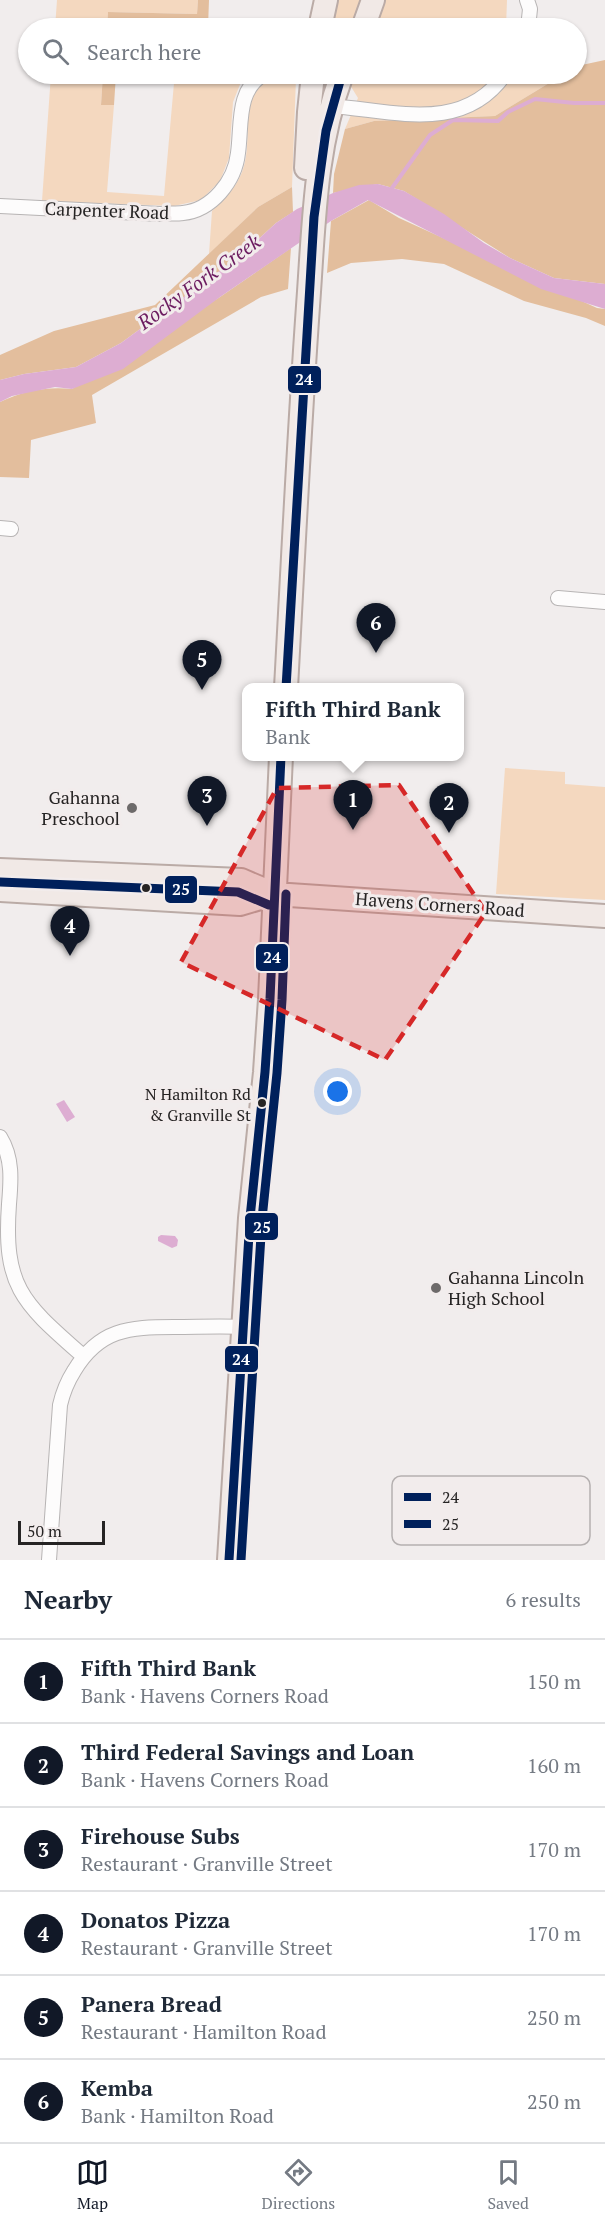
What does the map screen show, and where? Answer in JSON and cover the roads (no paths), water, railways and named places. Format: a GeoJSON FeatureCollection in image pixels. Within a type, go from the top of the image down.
{"type":"FeatureCollection","features":[{"type":"Feature","properties":{"kind":"main road"},"geometry":{"type":"LineString","coordinates":[[322,18],[326,0]]}},
{"type":"Feature","properties":{"kind":"main road"},"geometry":{"type":"LineString","coordinates":[[361,18],[366,0]]}},
{"type":"Feature","properties":{"kind":"main road"},"geometry":{"type":"LineString","coordinates":[[367,18],[373,0]]}},
{"type":"Feature","properties":{"kind":"main road"},"geometry":{"type":"LineString","coordinates":[[286,683],[303,374],[305,289],[314,201],[309,112],[312,84]]}},
{"type":"Feature","properties":{"kind":"main road"},"geometry":{"type":"LineString","coordinates":[[313,164],[338,84]]}},
{"type":"Feature","properties":{"kind":"main road"},"geometry":{"type":"LineString","coordinates":[[228,1560],[251,1207],[266,1072],[281,761]]}},
{"type":"Feature","properties":{"kind":"main road"},"geometry":{"type":"LineString","coordinates":[[0,870],[241,880],[274,894]]}},
{"type":"Feature","properties":{"kind":"main road"},"geometry":{"type":"LineString","coordinates":[[0,890],[240,904],[274,894]]}},
{"type":"Feature","properties":{"kind":"main road","name":"Havens Corners Road"},"geometry":{"type":"LineString","coordinates":[[274,894],[605,916]]}},
{"type":"Feature","properties":{"kind":"street"},"geometry":{"type":"LineString","coordinates":[[527,0],[530,9],[529,18]]}},
{"type":"Feature","properties":{"kind":"street","name":"Carpenter Road"},"geometry":{"type":"LineString","coordinates":[[0,206],[185,213],[208,205],[222,191],[232,175],[238,155],[242,103],[253,84]]}},
{"type":"Feature","properties":{"kind":"street"},"geometry":{"type":"LineString","coordinates":[[330,106],[397,114],[428,115],[456,110],[478,100],[497,84]]}},
{"type":"Feature","properties":{"kind":"street"},"geometry":{"type":"LineString","coordinates":[[558,598],[605,602]]}},
{"type":"Feature","properties":{"kind":"street"},"geometry":{"type":"LineString","coordinates":[[0,1137],[5,1145],[11,1173],[4,1233],[9,1258],[25,1300],[46,1324],[83,1356]]}},
{"type":"Feature","properties":{"kind":"street"},"geometry":{"type":"LineString","coordinates":[[49,1560],[60,1405],[64,1387],[83,1356],[98,1341],[128,1329],[147,1326],[244,1327]]}},
{"type":"Feature","properties":{"kind":"waterway"},"geometry":{"type":"LineString","coordinates":[[392,188],[430,135],[453,120],[498,121],[508,112],[535,99],[605,103]]}},
{"type":"Feature","properties":{"kind":"place","name":"Kemba"},"geometry":{"type":"Point","coordinates":[376,653]}},
{"type":"Feature","properties":{"kind":"place","name":"Panera Bread"},"geometry":{"type":"Point","coordinates":[202,690]}},
{"type":"Feature","properties":{"kind":"place","name":"Gahanna Preschool"},"geometry":{"type":"Point","coordinates":[132,808]}},
{"type":"Feature","properties":{"kind":"place","name":"Firehouse Subs"},"geometry":{"type":"Point","coordinates":[207,826]}},
{"type":"Feature","properties":{"kind":"place","name":"Fifth Third Bank"},"geometry":{"type":"Point","coordinates":[353,830]}},
{"type":"Feature","properties":{"kind":"place","name":"Third Federal Savings and Loan"},"geometry":{"type":"Point","coordinates":[449,833]}},
{"type":"Feature","properties":{"kind":"place","name":"Donatos Pizza"},"geometry":{"type":"Point","coordinates":[70,956]}},
{"type":"Feature","properties":{"kind":"place","name":"N Hamilton Rd & Granville St"},"geometry":{"type":"Point","coordinates":[262,1103]}},
{"type":"Feature","properties":{"kind":"place","name":"Gahanna Lincoln High School"},"geometry":{"type":"Point","coordinates":[436,1288]}},
{"type":"Feature","properties":{"kind":"water label","name":"Rocky Fork Creek"},"geometry":{"type":"Point","coordinates":[199,282]}}]}
